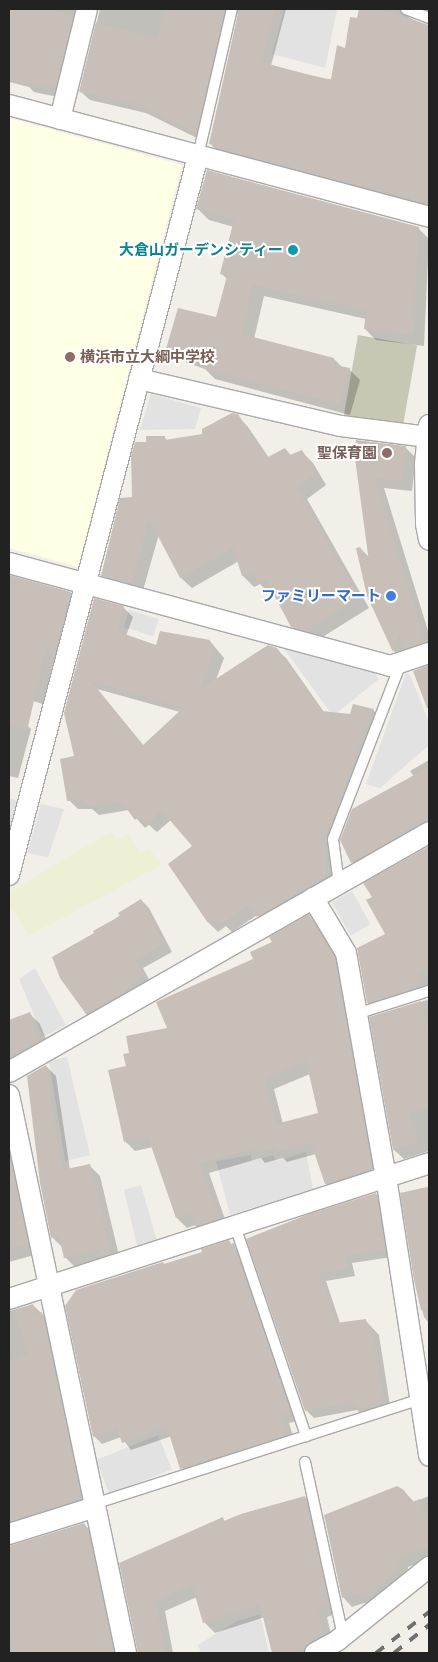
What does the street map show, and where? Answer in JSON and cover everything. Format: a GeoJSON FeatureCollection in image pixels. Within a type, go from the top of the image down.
{"type":"FeatureCollection","features":[{"type":"Feature","properties":{"kind":"street"},"geometry":{"type":"LineString","coordinates":[[60,119],[87,9]]}},
{"type":"Feature","properties":{"kind":"street"},"geometry":{"type":"LineString","coordinates":[[9,106],[429,218]]}},
{"type":"Feature","properties":{"kind":"street"},"geometry":{"type":"LineString","coordinates":[[9,874],[198,156]]}},
{"type":"Feature","properties":{"kind":"street"},"geometry":{"type":"LineString","coordinates":[[139,379],[340,426],[429,430],[425,464],[426,524],[429,540]]}},
{"type":"Feature","properties":{"kind":"street"},"geometry":{"type":"LineString","coordinates":[[9,563],[390,666],[429,652]]}},
{"type":"Feature","properties":{"kind":"street"},"geometry":{"type":"LineString","coordinates":[[9,1072],[429,832]]}},
{"type":"Feature","properties":{"kind":"street"},"geometry":{"type":"LineString","coordinates":[[313,898],[346,953],[386,1177],[422,1399],[429,1456]]}},
{"type":"Feature","properties":{"kind":"street"},"geometry":{"type":"LineString","coordinates":[[9,1095],[126,1653]]}},
{"type":"Feature","properties":{"kind":"street"},"geometry":{"type":"LineString","coordinates":[[9,1298],[429,1163]]}},
{"type":"Feature","properties":{"kind":"street"},"geometry":{"type":"LineString","coordinates":[[9,1534],[95,1505]]}},
{"type":"Feature","properties":{"kind":"street"},"geometry":{"type":"LineString","coordinates":[[315,1653],[343,1636],[429,1567]]}},
{"type":"Feature","properties":{"kind":"lane"},"geometry":{"type":"LineString","coordinates":[[198,156],[232,9]]}},
{"type":"Feature","properties":{"kind":"lane"},"geometry":{"type":"LineString","coordinates":[[406,9],[429,18]]}},
{"type":"Feature","properties":{"kind":"lane"},"geometry":{"type":"LineString","coordinates":[[339,884],[333,839],[402,662]]}},
{"type":"Feature","properties":{"kind":"lane"},"geometry":{"type":"LineString","coordinates":[[356,1014],[429,991]]}},
{"type":"Feature","properties":{"kind":"lane"},"geometry":{"type":"LineString","coordinates":[[235,1226],[306,1436]]}},
{"type":"Feature","properties":{"kind":"lane"},"geometry":{"type":"LineString","coordinates":[[95,1505],[422,1399]]}},
{"type":"Feature","properties":{"kind":"lane"},"geometry":{"type":"LineString","coordinates":[[305,1462],[343,1636]]}},
{"type":"Feature","properties":{"kind":"shaded area"},"geometry":{"type":"Polygon","coordinates":[[[284,9],[337,9],[325,68],[272,54],[284,9]]]}},
{"type":"Feature","properties":{"kind":"shaded area","name":"横浜市立大綱中学校"},"geometry":{"type":"Polygon","coordinates":[[[9,118],[182,165],[78,567],[9,548],[9,118]]]}},
{"type":"Feature","properties":{"kind":"shaded area"},"geometry":{"type":"Polygon","coordinates":[[[358,335],[417,345],[402,430],[343,420],[358,335]]]}},
{"type":"Feature","properties":{"kind":"shaded area"},"geometry":{"type":"Polygon","coordinates":[[[151,394],[201,408],[195,429],[140,430],[151,394]]]}},
{"type":"Feature","properties":{"kind":"shaded area"},"geometry":{"type":"Polygon","coordinates":[[[129,610],[159,619],[153,636],[124,627],[129,610]]]}},
{"type":"Feature","properties":{"kind":"shaded area"},"geometry":{"type":"Polygon","coordinates":[[[282,646],[370,667],[379,679],[333,716],[282,646]]]}},
{"type":"Feature","properties":{"kind":"shaded area"},"geometry":{"type":"Polygon","coordinates":[[[406,673],[410,675],[429,722],[429,745],[380,788],[366,784],[406,673]]]}},
{"type":"Feature","properties":{"kind":"shaded area"},"geometry":{"type":"Polygon","coordinates":[[[9,798],[19,801],[9,840],[9,798]]]}},
{"type":"Feature","properties":{"kind":"shaded area"},"geometry":{"type":"Polygon","coordinates":[[[41,804],[64,809],[48,857],[27,853],[41,804]]]}},
{"type":"Feature","properties":{"kind":"shaded area"},"geometry":{"type":"Polygon","coordinates":[[[110,832],[117,839],[128,834],[141,853],[149,848],[161,865],[29,936],[10,906],[13,890],[110,832]]]}},
{"type":"Feature","properties":{"kind":"shaded area"},"geometry":{"type":"Polygon","coordinates":[[[352,891],[370,924],[350,935],[332,902],[352,891]]]}},
{"type":"Feature","properties":{"kind":"shaded area"},"geometry":{"type":"Polygon","coordinates":[[[35,968],[66,1025],[43,1037],[19,979],[35,968]]]}},
{"type":"Feature","properties":{"kind":"shaded area"},"geometry":{"type":"Polygon","coordinates":[[[67,1057],[90,1155],[65,1161],[49,1061],[67,1057]]]}},
{"type":"Feature","properties":{"kind":"shaded area"},"geometry":{"type":"Polygon","coordinates":[[[306,1152],[313,1189],[230,1215],[216,1161],[251,1155],[252,1161],[273,1155],[276,1161],[306,1152]]]}},
{"type":"Feature","properties":{"kind":"shaded area"},"geometry":{"type":"Polygon","coordinates":[[[141,1185],[157,1241],[137,1246],[124,1190],[141,1185]]]}},
{"type":"Feature","properties":{"kind":"shaded area"},"geometry":{"type":"Polygon","coordinates":[[[158,1435],[172,1469],[110,1494],[96,1460],[158,1435]]]}},
{"type":"Feature","properties":{"kind":"shaded area"},"geometry":{"type":"Polygon","coordinates":[[[260,1614],[269,1653],[201,1653],[198,1645],[235,1622],[260,1614]]]}},
{"type":"Feature","properties":{"kind":"building"},"geometry":{"type":"Polygon","coordinates":[[[9,9],[48,9],[73,16],[56,86],[50,85],[49,88],[9,80],[9,9]]]}},
{"type":"Feature","properties":{"kind":"building"},"geometry":{"type":"Polygon","coordinates":[[[165,9],[225,9],[196,133],[136,104],[79,92],[96,22],[156,39],[165,9]]]}},
{"type":"Feature","properties":{"kind":"building"},"geometry":{"type":"Polygon","coordinates":[[[239,9],[276,9],[261,62],[324,79],[331,79],[337,45],[345,48],[350,17],[357,18],[359,9],[375,9],[429,25],[429,202],[420,200],[420,202],[213,147],[214,145],[209,144],[239,9]]]}},
{"type":"Feature","properties":{"kind":"building"},"geometry":{"type":"Polygon","coordinates":[[[207,170],[419,227],[413,335],[364,329],[366,311],[253,285],[242,334],[334,358],[334,365],[350,368],[340,405],[202,368],[204,362],[166,349],[178,308],[216,317],[227,276],[220,274],[234,220],[196,209],[207,170]]]}},
{"type":"Feature","properties":{"kind":"building"},"geometry":{"type":"Polygon","coordinates":[[[232,413],[238,414],[260,450],[268,457],[285,448],[290,455],[302,450],[316,473],[297,488],[359,597],[305,631],[291,627],[266,580],[257,583],[254,572],[242,576],[233,548],[180,578],[149,519],[132,584],[101,576],[120,498],[132,497],[131,456],[135,442],[146,442],[146,436],[165,436],[165,440],[202,434],[202,429],[232,413]]]}},
{"type":"Feature","properties":{"kind":"building"},"geometry":{"type":"Polygon","coordinates":[[[356,440],[406,446],[402,481],[375,478],[425,642],[405,649],[399,634],[393,652],[367,596],[356,548],[360,547],[369,562],[354,451],[356,440]]]}},
{"type":"Feature","properties":{"kind":"building"},"geometry":{"type":"Polygon","coordinates":[[[9,575],[71,592],[52,664],[47,644],[27,731],[9,726],[9,575]]]}},
{"type":"Feature","properties":{"kind":"building"},"geometry":{"type":"Polygon","coordinates":[[[94,598],[124,606],[116,631],[156,645],[160,631],[210,640],[208,645],[215,648],[202,688],[268,645],[277,648],[322,711],[350,714],[353,704],[374,709],[330,827],[329,825],[326,839],[325,877],[256,917],[249,905],[222,924],[216,918],[208,923],[168,864],[192,846],[162,811],[147,824],[139,817],[135,820],[121,801],[89,806],[81,800],[67,801],[60,759],[74,756],[64,713],[94,598]],[[91,681],[143,745],[183,708],[91,681]]]}},
{"type":"Feature","properties":{"kind":"building"},"geometry":{"type":"Polygon","coordinates":[[[429,665],[429,708],[427,708],[413,671],[429,665]]]}},
{"type":"Feature","properties":{"kind":"building"},"geometry":{"type":"Polygon","coordinates":[[[429,767],[429,820],[351,863],[340,840],[352,809],[429,767]]]}},
{"type":"Feature","properties":{"kind":"building"},"geometry":{"type":"Polygon","coordinates":[[[429,846],[429,969],[417,973],[422,984],[417,985],[418,987],[367,1003],[357,948],[385,934],[366,900],[372,897],[363,883],[429,846]]]}},
{"type":"Feature","properties":{"kind":"building"},"geometry":{"type":"Polygon","coordinates":[[[141,899],[164,944],[136,960],[144,976],[118,995],[86,1014],[60,978],[52,957],[94,933],[93,931],[120,916],[118,913],[141,899]]]}},
{"type":"Feature","properties":{"kind":"building"},"geometry":{"type":"Polygon","coordinates":[[[309,914],[335,958],[372,1169],[325,1184],[311,1143],[276,1152],[275,1148],[254,1153],[253,1149],[200,1163],[219,1218],[194,1226],[191,1213],[176,1218],[148,1137],[124,1142],[108,1070],[126,1066],[123,1054],[129,1053],[126,1036],[167,1028],[156,1002],[253,959],[250,952],[272,942],[269,937],[309,914]],[[306,1061],[265,1079],[276,1124],[318,1113],[306,1061]]]}},
{"type":"Feature","properties":{"kind":"building"},"geometry":{"type":"Polygon","coordinates":[[[421,1001],[429,1033],[429,1106],[409,1113],[419,1142],[393,1150],[369,1017],[421,1001]]]}},
{"type":"Feature","properties":{"kind":"building"},"geometry":{"type":"Polygon","coordinates":[[[30,1012],[41,1040],[9,1055],[9,1020],[30,1012]]]}},
{"type":"Feature","properties":{"kind":"building"},"geometry":{"type":"Polygon","coordinates":[[[46,1065],[62,1170],[90,1164],[111,1253],[96,1258],[102,1249],[64,1258],[59,1236],[51,1238],[40,1183],[27,1076],[46,1065]]]}},
{"type":"Feature","properties":{"kind":"building"},"geometry":{"type":"Polygon","coordinates":[[[9,1152],[28,1244],[9,1249],[9,1152]]]}},
{"type":"Feature","properties":{"kind":"building"},"geometry":{"type":"Polygon","coordinates":[[[427,1187],[429,1198],[429,1309],[421,1310],[414,1280],[400,1193],[427,1187]]]}},
{"type":"Feature","properties":{"kind":"building"},"geometry":{"type":"Polygon","coordinates":[[[376,1193],[385,1249],[345,1256],[348,1268],[319,1274],[336,1323],[366,1319],[367,1327],[371,1326],[384,1404],[356,1410],[354,1402],[305,1411],[246,1239],[309,1214],[376,1193]]]}},
{"type":"Feature","properties":{"kind":"building"},"geometry":{"type":"Polygon","coordinates":[[[229,1240],[231,1244],[234,1243],[291,1414],[282,1415],[288,1435],[180,1469],[167,1427],[122,1443],[117,1428],[93,1437],[65,1306],[76,1290],[163,1262],[164,1264],[202,1252],[201,1249],[229,1240]]]}},
{"type":"Feature","properties":{"kind":"building"},"geometry":{"type":"Polygon","coordinates":[[[33,1304],[35,1314],[42,1312],[81,1495],[76,1496],[77,1500],[9,1522],[9,1362],[28,1353],[14,1310],[33,1304]]]}},
{"type":"Feature","properties":{"kind":"building"},"geometry":{"type":"Polygon","coordinates":[[[397,1486],[404,1490],[409,1503],[420,1499],[429,1523],[429,1546],[399,1558],[397,1572],[368,1596],[353,1593],[342,1598],[324,1515],[397,1486]]]}},
{"type":"Feature","properties":{"kind":"building"},"geometry":{"type":"Polygon","coordinates":[[[305,1496],[329,1603],[318,1606],[324,1634],[291,1653],[272,1653],[260,1605],[203,1623],[192,1585],[155,1601],[166,1653],[138,1653],[119,1563],[223,1517],[224,1521],[241,1514],[305,1496]]]}},
{"type":"Feature","properties":{"kind":"building"},"geometry":{"type":"Polygon","coordinates":[[[84,1523],[90,1539],[114,1653],[15,1653],[9,1635],[9,1546],[84,1523]]]}},
{"type":"Feature","properties":{"kind":"railway"},"geometry":{"type":"LineString","coordinates":[[376,1653],[429,1612]]}},
{"type":"Feature","properties":{"kind":"railway"},"geometry":{"type":"LineString","coordinates":[[394,1653],[429,1625]]}},
{"type":"Feature","properties":{"kind":"place","name":"大倉山ガーデンシティー"},"geometry":{"type":"Point","coordinates":[293,250]}},
{"type":"Feature","properties":{"kind":"place","name":"横浜市立大綱中学校"},"geometry":{"type":"Point","coordinates":[70,357]}},
{"type":"Feature","properties":{"kind":"place","name":"聖保育園"},"geometry":{"type":"Point","coordinates":[387,453]}},
{"type":"Feature","properties":{"kind":"place","name":"ファミリーマート"},"geometry":{"type":"Point","coordinates":[391,596]}}]}
